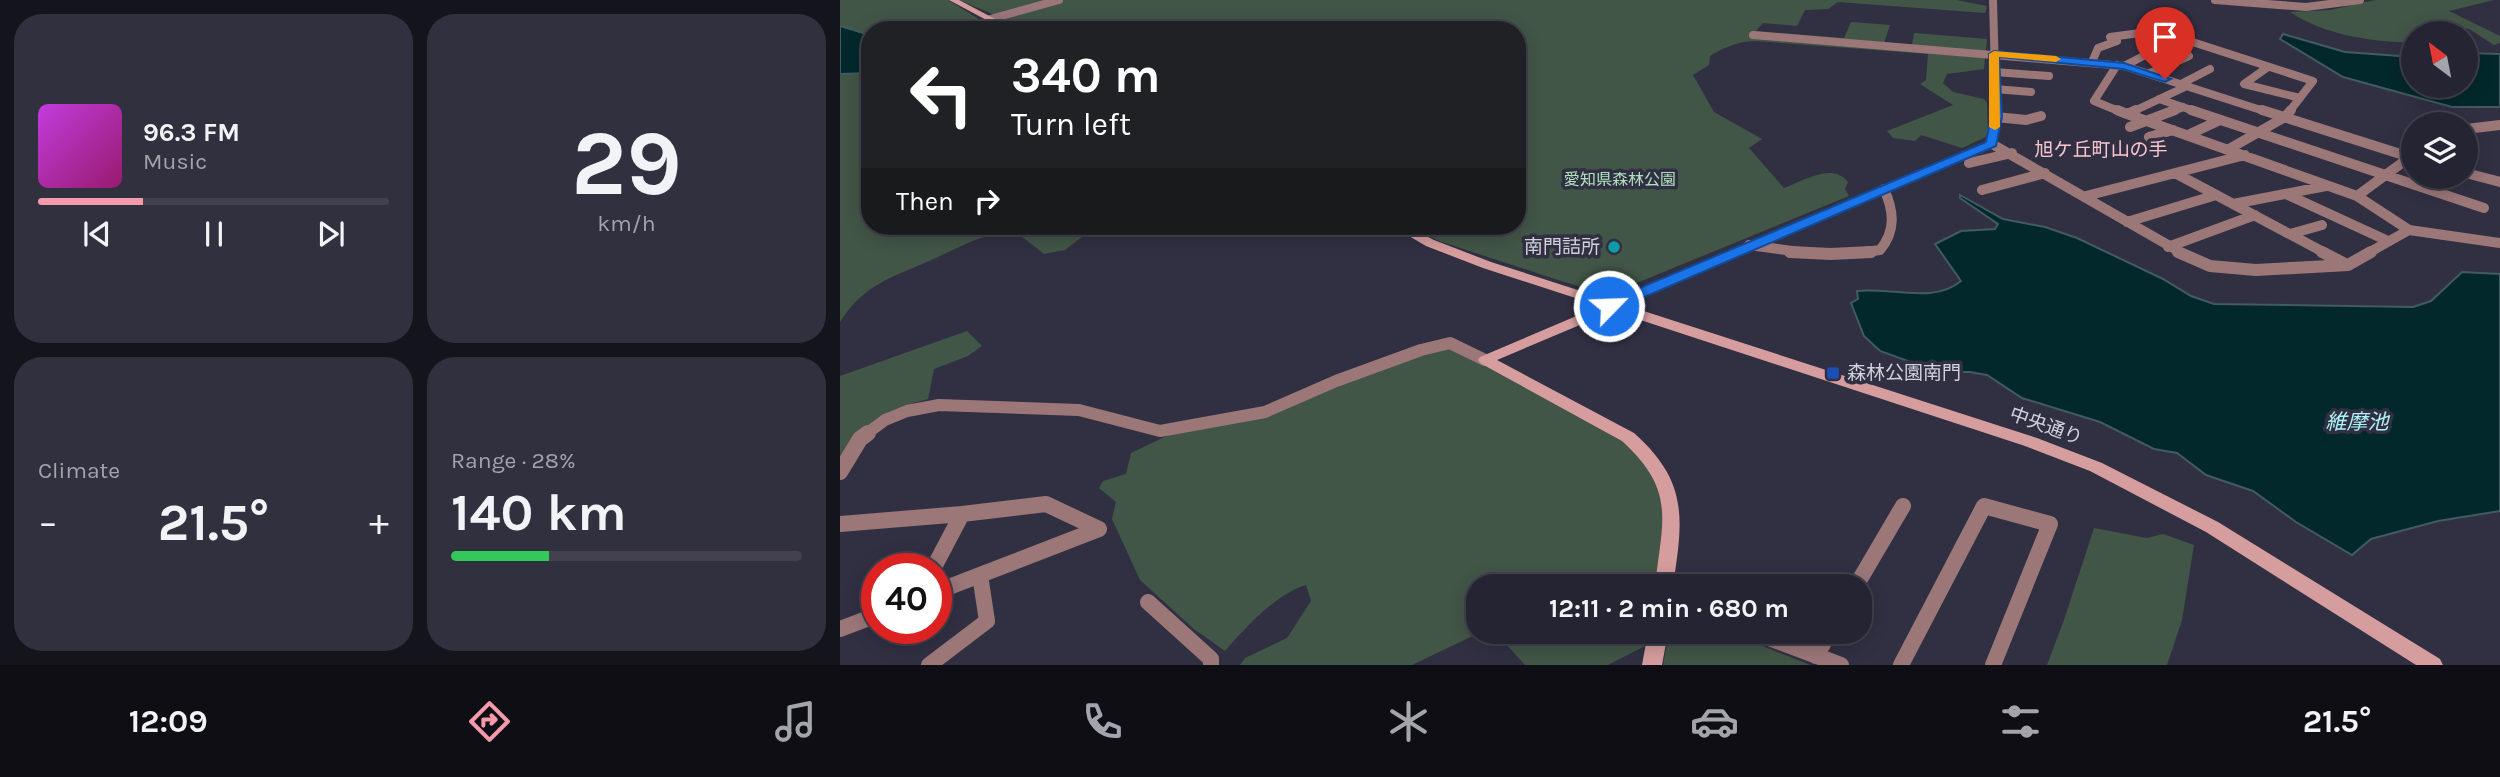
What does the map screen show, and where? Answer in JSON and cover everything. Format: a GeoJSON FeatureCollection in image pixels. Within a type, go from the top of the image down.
{"type":"FeatureCollection","features":[{"type":"Feature","properties":{"kind":"street"},"geometry":{"type":"LineString","coordinates":[[953,0],[994,21]]}},
{"type":"Feature","properties":{"kind":"street"},"geometry":{"type":"LineString","coordinates":[[990,19],[1059,0]]}},
{"type":"Feature","properties":{"kind":"street"},"geometry":{"type":"LineString","coordinates":[[1992,144],[1996,117],[1993,0]]}},
{"type":"Feature","properties":{"kind":"street"},"geometry":{"type":"LineString","coordinates":[[2215,0],[2322,8],[2360,0]]}},
{"type":"Feature","properties":{"kind":"street"},"geometry":{"type":"LineString","coordinates":[[2092,62],[2098,48],[2117,41],[2110,37],[2142,33],[2183,37],[2190,43],[2313,82],[2285,117],[2229,149]]}},
{"type":"Feature","properties":{"kind":"street"},"geometry":{"type":"LineString","coordinates":[[1753,35],[2121,65],[2401,155]]}},
{"type":"Feature","properties":{"kind":"street"},"geometry":{"type":"LineString","coordinates":[[2157,50],[2121,65],[2094,101],[2357,196],[2409,230],[2500,243]]}},
{"type":"Feature","properties":{"kind":"street"},"geometry":{"type":"LineString","coordinates":[[2150,74],[2189,55]]}},
{"type":"Feature","properties":{"kind":"street"},"geometry":{"type":"LineString","coordinates":[[2268,67],[2244,84],[2300,98]]}},
{"type":"Feature","properties":{"kind":"street"},"geometry":{"type":"LineString","coordinates":[[2127,114],[2210,69]]}},
{"type":"Feature","properties":{"kind":"street"},"geometry":{"type":"LineString","coordinates":[[1995,72],[2049,76]]}},
{"type":"Feature","properties":{"kind":"street"},"geometry":{"type":"LineString","coordinates":[[1995,89],[2031,92]]}},
{"type":"Feature","properties":{"kind":"street"},"geometry":{"type":"LineString","coordinates":[[2236,101],[2248,92]]}},
{"type":"Feature","properties":{"kind":"street"},"geometry":{"type":"LineString","coordinates":[[2159,99],[2484,208]]}},
{"type":"Feature","properties":{"kind":"street"},"geometry":{"type":"LineString","coordinates":[[2130,127],[2183,107]]}},
{"type":"Feature","properties":{"kind":"street"},"geometry":{"type":"LineString","coordinates":[[1996,117],[2026,120],[2040,116]]}},
{"type":"Feature","properties":{"kind":"street"},"geometry":{"type":"LineString","coordinates":[[2188,135],[2220,120]]}},
{"type":"Feature","properties":{"kind":"street"},"geometry":{"type":"LineString","coordinates":[[2478,129],[2500,125]]}},
{"type":"Feature","properties":{"kind":"street"},"geometry":{"type":"LineString","coordinates":[[2149,137],[2173,130]]}},
{"type":"Feature","properties":{"kind":"street"},"geometry":{"type":"LineString","coordinates":[[1485,360],[1749,245],[1992,144],[2086,196],[2168,247],[2210,266],[2256,270],[2348,265],[2409,230]]}},
{"type":"Feature","properties":{"kind":"street"},"geometry":{"type":"LineString","coordinates":[[1969,163],[2012,153]]}},
{"type":"Feature","properties":{"kind":"street"},"geometry":{"type":"LineString","coordinates":[[2086,196],[2245,155]]}},
{"type":"Feature","properties":{"kind":"street"},"geometry":{"type":"LineString","coordinates":[[2357,196],[2401,165]]}},
{"type":"Feature","properties":{"kind":"street"},"geometry":{"type":"LineString","coordinates":[[1982,190],[2045,173]]}},
{"type":"Feature","properties":{"kind":"street"},"geometry":{"type":"LineString","coordinates":[[2175,173],[2348,265]]}},
{"type":"Feature","properties":{"kind":"street"},"geometry":{"type":"LineString","coordinates":[[2478,176],[2500,182]]}},
{"type":"Feature","properties":{"kind":"street"},"geometry":{"type":"LineString","coordinates":[[2234,204],[2328,186]]}},
{"type":"Feature","properties":{"kind":"street"},"geometry":{"type":"LineString","coordinates":[[1749,245],[1785,252],[1827,255],[1880,250],[1891,233],[1893,216],[1884,189]]}},
{"type":"Feature","properties":{"kind":"street"},"geometry":{"type":"LineString","coordinates":[[2286,194],[2388,241]]}},
{"type":"Feature","properties":{"kind":"street"},"geometry":{"type":"LineString","coordinates":[[2127,222],[2217,195]]}},
{"type":"Feature","properties":{"kind":"street"},"geometry":{"type":"LineString","coordinates":[[2168,247],[2255,215]]}},
{"type":"Feature","properties":{"kind":"street"},"geometry":{"type":"LineString","coordinates":[[2290,234],[2322,225]]}},
{"type":"Feature","properties":{"kind":"street","name":"中央通り"},"geometry":{"type":"LineString","coordinates":[[1415,235],[1487,265],[2031,442],[2096,467],[2213,527],[2433,665]]}},
{"type":"Feature","properties":{"kind":"street"},"geometry":{"type":"LineString","coordinates":[[840,472],[860,439],[885,420],[907,411],[939,405],[1079,410],[1160,431],[1265,412],[1336,381],[1420,350],[1450,343],[1628,437],[1642,448],[1666,483],[1673,513],[1665,574]]}},
{"type":"Feature","properties":{"kind":"street"},"geometry":{"type":"LineString","coordinates":[[840,524],[1046,504],[1099,529],[952,586]]}},
{"type":"Feature","properties":{"kind":"street"},"geometry":{"type":"LineString","coordinates":[[1863,574],[1903,506]]}},
{"type":"Feature","properties":{"kind":"street"},"geometry":{"type":"LineString","coordinates":[[1901,665],[1983,506],[2050,524],[1993,665]]}},
{"type":"Feature","properties":{"kind":"street"},"geometry":{"type":"LineString","coordinates":[[941,553],[962,513]]}},
{"type":"Feature","properties":{"kind":"street"},"geometry":{"type":"LineString","coordinates":[[929,665],[987,621],[980,575]]}},
{"type":"Feature","properties":{"kind":"street"},"geometry":{"type":"LineString","coordinates":[[1147,602],[1211,659],[1211,665]]}},
{"type":"Feature","properties":{"kind":"street"},"geometry":{"type":"LineString","coordinates":[[840,629],[861,621]]}},
{"type":"Feature","properties":{"kind":"street"},"geometry":{"type":"LineString","coordinates":[[1652,665],[1656,644]]}},
{"type":"Feature","properties":{"kind":"street"},"geometry":{"type":"LineString","coordinates":[[1785,644],[1841,665]]}},
{"type":"Feature","properties":{"kind":"street"},"geometry":{"type":"LineString","coordinates":[[1816,656],[1823,644]]}},
{"type":"Feature","properties":{"kind":"green space","name":"愛知県森林公園"},"geometry":{"type":"Polygon","coordinates":[[[840,0],[948,0],[982,21],[861,21],[861,235],[993,235],[971,242],[879,284],[859,299],[840,322],[840,0]]]}},
{"type":"Feature","properties":{"kind":"green space"},"geometry":{"type":"Polygon","coordinates":[[[959,0],[1056,0],[997,16],[959,0]]]}},
{"type":"Feature","properties":{"kind":"green space","name":"愛知県森林公園"},"geometry":{"type":"Polygon","coordinates":[[[1064,0],[1956,0],[1987,6],[1985,13],[1838,2],[1828,9],[1805,10],[1797,26],[1763,23],[1756,31],[1844,38],[1851,22],[1890,25],[1884,43],[1912,45],[1914,33],[1987,39],[1984,69],[1947,74],[1943,83],[1953,92],[1984,99],[1987,103],[1988,136],[1962,148],[1921,135],[1915,141],[1893,138],[1887,131],[1953,105],[1920,84],[1926,80],[1928,54],[1744,42],[1710,56],[1709,65],[1693,75],[1714,112],[1762,139],[1749,148],[1784,188],[1826,173],[1841,176],[1848,182],[1845,189],[1849,196],[1622,289],[1591,290],[1439,241],[1428,235],[1526,235],[1526,21],[982,21],[1064,0]]]}},
{"type":"Feature","properties":{"kind":"green space"},"geometry":{"type":"Polygon","coordinates":[[[2375,0],[2494,0],[2449,11],[2469,21],[2401,21],[2401,42],[2365,39],[2334,32],[2290,12],[2330,10],[2375,0]]]}},
{"type":"Feature","properties":{"kind":"green space"},"geometry":{"type":"Polygon","coordinates":[[[2478,25],[2500,36],[2500,43],[2494,45],[2478,35],[2478,25]]]}},
{"type":"Feature","properties":{"kind":"green space","name":"愛知県森林公園"},"geometry":{"type":"Polygon","coordinates":[[[1020,235],[1084,235],[1065,250],[1044,254],[1020,235]]]}},
{"type":"Feature","properties":{"kind":"green space"},"geometry":{"type":"Polygon","coordinates":[[[967,331],[982,346],[968,356],[934,369],[928,399],[896,409],[875,420],[858,438],[840,465],[840,376],[967,331]]]}},
{"type":"Feature","properties":{"kind":"green space"},"geometry":{"type":"Polygon","coordinates":[[[1449,344],[1627,438],[1660,483],[1665,512],[1657,574],[1466,574],[1466,639],[1412,665],[1240,665],[1245,658],[1287,638],[1311,601],[1306,585],[1273,604],[1225,651],[1194,629],[1140,580],[1112,519],[1116,502],[1099,488],[1103,481],[1126,474],[1131,453],[1179,430],[1267,413],[1449,344]]]}},
{"type":"Feature","properties":{"kind":"green space"},"geometry":{"type":"Polygon","coordinates":[[[2094,528],[2147,538],[2163,534],[2194,545],[2182,620],[2167,665],[2047,665],[2094,528]]]}},
{"type":"Feature","properties":{"kind":"green space"},"geometry":{"type":"Polygon","coordinates":[[[1506,644],[1646,644],[1608,665],[1525,665],[1506,644]]]}},
{"type":"Feature","properties":{"kind":"green space"},"geometry":{"type":"Polygon","coordinates":[[[1667,644],[1758,644],[1810,665],[1663,665],[1667,644]]]}},
{"type":"Feature","properties":{"kind":"water"},"geometry":{"type":"Polygon","coordinates":[[[840,26],[861,32],[861,73],[840,74],[840,26]]]}},
{"type":"Feature","properties":{"kind":"water"},"geometry":{"type":"Polygon","coordinates":[[[2283,34],[2345,52],[2401,56],[2401,93],[2343,77],[2280,39],[2283,34]]]}},
{"type":"Feature","properties":{"kind":"water"},"geometry":{"type":"Polygon","coordinates":[[[2478,53],[2500,54],[2500,107],[2452,107],[2419,98],[2478,98],[2478,53]]]}},
{"type":"Feature","properties":{"kind":"water","name":"維摩池"},"geometry":{"type":"Polygon","coordinates":[[[1960,195],[2003,219],[2045,227],[2077,238],[2163,279],[2191,296],[2214,304],[2413,307],[2431,301],[2462,272],[2500,274],[2500,511],[2438,521],[2371,539],[2352,555],[2296,522],[2253,491],[2206,475],[2177,453],[2154,449],[2100,422],[2022,398],[1987,375],[1938,372],[1880,351],[1864,336],[1851,303],[1858,299],[1857,291],[1938,292],[1961,281],[1935,244],[1961,231],[1995,229],[1998,224],[1960,198],[1960,195]]]}},
{"type":"Feature","properties":{"kind":"slow traffic"},"geometry":{"type":"LineString","coordinates":[[1995,127],[1994,54],[2056,59]]}},
{"type":"Feature","properties":{"kind":"place","name":"南門詰所"},"geometry":{"type":"Point","coordinates":[1614,247]}},
{"type":"Feature","properties":{"kind":"place","name":"森林公園南門"},"geometry":{"type":"Point","coordinates":[1833,373]}},
{"type":"Feature","properties":{"kind":"district","name":"旭ケ丘町山の手"},"geometry":{"type":"Point","coordinates":[2101,150]}},
{"type":"Feature","properties":{"kind":"route"},"geometry":{"type":"LineString","coordinates":[[1609,306],[1992,144],[1996,117],[1994,54],[2124,66],[2165,79]]}}]}
